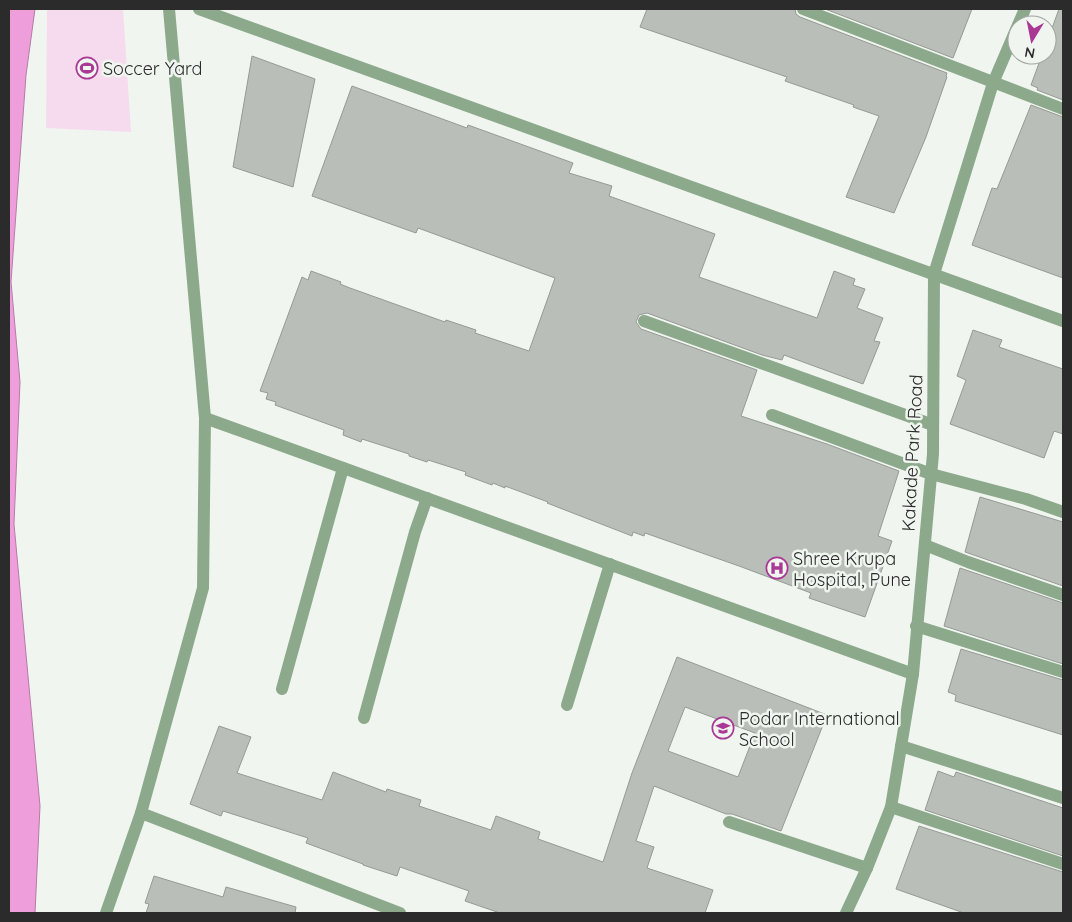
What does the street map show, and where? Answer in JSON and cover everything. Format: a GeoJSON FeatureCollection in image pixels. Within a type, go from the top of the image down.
{"type":"FeatureCollection","features":[{"type":"Feature","properties":{"kind":"street"},"geometry":{"type":"LineString","coordinates":[[106,913],[141,813],[203,588],[205,418],[169,9]]}},
{"type":"Feature","properties":{"kind":"street"},"geometry":{"type":"LineString","coordinates":[[199,9],[1063,321]]}},
{"type":"Feature","properties":{"kind":"street"},"geometry":{"type":"LineString","coordinates":[[802,9],[1063,109]]}},
{"type":"Feature","properties":{"kind":"street","name":"Kakade Park Road"},"geometry":{"type":"LineString","coordinates":[[849,912],[890,807],[913,674],[916,626],[932,474],[934,425],[934,274],[993,83],[1007,50]]}},
{"type":"Feature","properties":{"kind":"street"},"geometry":{"type":"LineString","coordinates":[[644,321],[934,425]]}},
{"type":"Feature","properties":{"kind":"street"},"geometry":{"type":"LineString","coordinates":[[772,415],[932,474],[1026,499],[1063,512]]}},
{"type":"Feature","properties":{"kind":"street"},"geometry":{"type":"LineString","coordinates":[[205,418],[913,674]]}},
{"type":"Feature","properties":{"kind":"street"},"geometry":{"type":"LineString","coordinates":[[282,689],[343,468]]}},
{"type":"Feature","properties":{"kind":"street"},"geometry":{"type":"LineString","coordinates":[[364,718],[415,532],[427,498]]}},
{"type":"Feature","properties":{"kind":"street"},"geometry":{"type":"LineString","coordinates":[[925,545],[1063,595]]}},
{"type":"Feature","properties":{"kind":"street"},"geometry":{"type":"LineString","coordinates":[[567,705],[610,564]]}},
{"type":"Feature","properties":{"kind":"street"},"geometry":{"type":"LineString","coordinates":[[916,626],[1063,672]]}},
{"type":"Feature","properties":{"kind":"street"},"geometry":{"type":"LineString","coordinates":[[901,746],[1063,798]]}},
{"type":"Feature","properties":{"kind":"street"},"geometry":{"type":"LineString","coordinates":[[890,807],[1063,864]]}},
{"type":"Feature","properties":{"kind":"street"},"geometry":{"type":"LineString","coordinates":[[141,813],[400,913]]}},
{"type":"Feature","properties":{"kind":"street"},"geometry":{"type":"LineString","coordinates":[[729,822],[867,868]]}},
{"type":"Feature","properties":{"kind":"shaded area"},"geometry":{"type":"Polygon","coordinates":[[[9,9],[35,9],[26,75],[11,282],[20,382],[14,524],[40,806],[35,913],[9,913],[9,9]]]}},
{"type":"Feature","properties":{"kind":"shaded area","name":"Soccer Yard"},"geometry":{"type":"Polygon","coordinates":[[[47,9],[123,9],[131,132],[46,128],[47,9]]]}},
{"type":"Feature","properties":{"kind":"building"},"geometry":{"type":"Polygon","coordinates":[[[647,9],[795,9],[796,14],[800,17],[947,73],[926,137],[894,213],[846,197],[879,116],[853,107],[854,105],[785,81],[787,77],[640,27],[647,9]]]}},
{"type":"Feature","properties":{"kind":"building"},"geometry":{"type":"Polygon","coordinates":[[[825,9],[972,9],[953,58],[825,9]]]}},
{"type":"Feature","properties":{"kind":"building"},"geometry":{"type":"Polygon","coordinates":[[[1059,9],[1063,9],[1063,100],[1037,90],[1038,88],[1031,85],[1038,65],[1057,65],[1057,15],[1059,9]]]}},
{"type":"Feature","properties":{"kind":"building"},"geometry":{"type":"Polygon","coordinates":[[[252,56],[315,79],[293,187],[233,167],[252,56]]]}},
{"type":"Feature","properties":{"kind":"building"},"geometry":{"type":"Polygon","coordinates":[[[352,86],[467,128],[468,125],[573,163],[569,173],[612,186],[609,196],[715,234],[699,277],[817,318],[834,271],[855,279],[853,285],[865,289],[857,308],[883,318],[874,341],[880,342],[863,384],[784,355],[782,360],[762,355],[647,313],[639,315],[636,322],[641,329],[757,370],[741,416],[827,444],[899,471],[878,536],[892,541],[865,617],[809,598],[811,593],[645,533],[644,536],[633,532],[632,536],[505,486],[505,488],[493,483],[492,485],[465,475],[466,472],[428,460],[427,462],[409,456],[409,454],[362,439],[361,442],[343,435],[344,430],[275,405],[276,402],[266,399],[268,393],[260,391],[302,277],[308,280],[311,271],[341,282],[340,284],[350,288],[445,322],[446,320],[476,330],[475,333],[529,351],[555,278],[418,228],[416,233],[312,196],[352,86]]]}},
{"type":"Feature","properties":{"kind":"building"},"geometry":{"type":"Polygon","coordinates":[[[1031,105],[1063,117],[1063,278],[972,245],[992,188],[997,189],[1031,105]]]}},
{"type":"Feature","properties":{"kind":"building"},"geometry":{"type":"Polygon","coordinates":[[[973,330],[1002,340],[999,347],[1063,369],[1063,434],[1054,431],[1044,458],[950,424],[966,380],[957,376],[973,330]]]}},
{"type":"Feature","properties":{"kind":"building"},"geometry":{"type":"Polygon","coordinates":[[[980,497],[1063,522],[1063,586],[965,552],[980,497]]]}},
{"type":"Feature","properties":{"kind":"building"},"geometry":{"type":"Polygon","coordinates":[[[960,568],[1063,603],[1063,664],[944,626],[960,568]]]}},
{"type":"Feature","properties":{"kind":"building"},"geometry":{"type":"Polygon","coordinates":[[[961,649],[1063,680],[1063,735],[955,701],[956,695],[948,692],[961,649]]]}},
{"type":"Feature","properties":{"kind":"building"},"geometry":{"type":"Polygon","coordinates":[[[677,657],[827,715],[781,831],[732,814],[726,814],[654,786],[636,841],[654,847],[647,868],[713,890],[705,913],[500,913],[465,901],[469,891],[400,867],[397,876],[306,843],[308,838],[223,811],[221,816],[190,804],[219,726],[251,737],[237,773],[322,800],[333,772],[386,792],[387,789],[421,800],[419,806],[491,830],[496,816],[540,832],[538,839],[603,862],[632,773],[677,657]],[[685,707],[668,751],[738,777],[755,733],[685,707]]]}},
{"type":"Feature","properties":{"kind":"building"},"geometry":{"type":"Polygon","coordinates":[[[938,771],[954,777],[956,772],[1063,808],[1063,856],[925,810],[938,771]]]}},
{"type":"Feature","properties":{"kind":"building"},"geometry":{"type":"Polygon","coordinates":[[[919,826],[1063,872],[1063,913],[964,913],[896,889],[919,826]]]}},
{"type":"Feature","properties":{"kind":"building"},"geometry":{"type":"Polygon","coordinates":[[[154,876],[223,897],[226,887],[296,907],[295,913],[146,913],[149,904],[145,903],[154,876]]]}},
{"type":"Feature","properties":{"kind":"place","name":"Soccer Yard"},"geometry":{"type":"Point","coordinates":[87,68]}},
{"type":"Feature","properties":{"kind":"place","name":"Shree Krupa Hospital, Pune"},"geometry":{"type":"Point","coordinates":[777,568]}},
{"type":"Feature","properties":{"kind":"place","name":"Podar International School"},"geometry":{"type":"Point","coordinates":[723,728]}}]}
